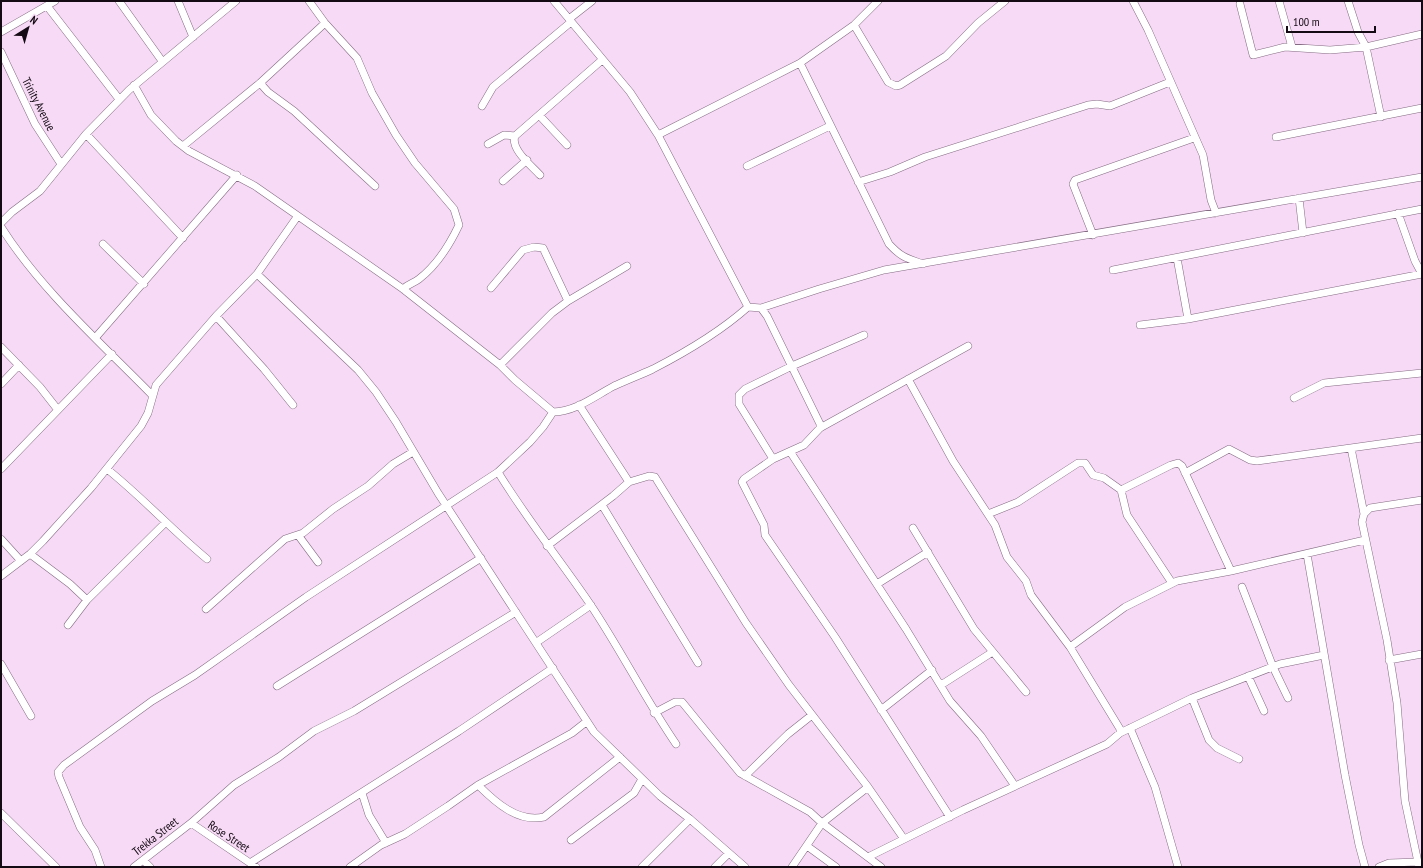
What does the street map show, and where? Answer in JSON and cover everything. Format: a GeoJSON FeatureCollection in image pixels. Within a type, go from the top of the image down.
{"type":"FeatureCollection","features":[{"type":"Feature","properties":{"kind":"street"},"geometry":{"type":"LineString","coordinates":[[1,32],[55,1]]}},
{"type":"Feature","properties":{"kind":"street"},"geometry":{"type":"LineString","coordinates":[[119,1],[162,61]]}},
{"type":"Feature","properties":{"kind":"street"},"geometry":{"type":"LineString","coordinates":[[178,1],[192,37]]}},
{"type":"Feature","properties":{"kind":"street"},"geometry":{"type":"LineString","coordinates":[[1,224],[12,212],[40,191],[86,134],[119,99],[162,61],[236,1]]}},
{"type":"Feature","properties":{"kind":"street"},"geometry":{"type":"LineString","coordinates":[[309,1],[325,23],[357,58],[372,94],[396,135],[415,163],[454,209],[459,225],[451,241],[419,279],[408,285],[403,290]]}},
{"type":"Feature","properties":{"kind":"street"},"geometry":{"type":"LineString","coordinates":[[554,1],[630,92],[658,135],[748,307]]}},
{"type":"Feature","properties":{"kind":"street"},"geometry":{"type":"LineString","coordinates":[[482,106],[493,87],[592,1]]}},
{"type":"Feature","properties":{"kind":"street"},"geometry":{"type":"LineString","coordinates":[[658,135],[800,63],[854,25],[878,1]]}},
{"type":"Feature","properties":{"kind":"street"},"geometry":{"type":"LineString","coordinates":[[854,25],[888,82],[896,86],[908,81],[946,56],[978,23],[1005,1]]}},
{"type":"Feature","properties":{"kind":"street"},"geometry":{"type":"LineString","coordinates":[[1133,1],[1148,30],[1203,156],[1211,200],[1216,213]]}},
{"type":"Feature","properties":{"kind":"street"},"geometry":{"type":"LineString","coordinates":[[1279,1],[1292,47]]}},
{"type":"Feature","properties":{"kind":"street"},"geometry":{"type":"LineString","coordinates":[[1348,1],[1358,32],[1366,46],[1381,116]]}},
{"type":"Feature","properties":{"kind":"street"},"geometry":{"type":"LineString","coordinates":[[1240,4],[1253,55],[1285,47],[1330,50],[1366,46],[1422,34]]}},
{"type":"Feature","properties":{"kind":"street"},"geometry":{"type":"LineString","coordinates":[[47,6],[119,99]]}},
{"type":"Feature","properties":{"kind":"street"},"geometry":{"type":"LineString","coordinates":[[183,146],[260,83],[325,23]]}},
{"type":"Feature","properties":{"kind":"street","name":"Trinity Avenue"},"geometry":{"type":"LineString","coordinates":[[1,52],[35,124],[61,164]]}},
{"type":"Feature","properties":{"kind":"street"},"geometry":{"type":"LineString","coordinates":[[540,175],[516,147],[514,141],[515,136],[602,60]]}},
{"type":"Feature","properties":{"kind":"street"},"geometry":{"type":"LineString","coordinates":[[800,63],[889,244],[899,254],[908,260],[925,265]]}},
{"type":"Feature","properties":{"kind":"street"},"geometry":{"type":"LineString","coordinates":[[858,182],[890,172],[925,157],[1088,105],[1097,104],[1110,106],[1170,82]]}},
{"type":"Feature","properties":{"kind":"street"},"geometry":{"type":"LineString","coordinates":[[260,83],[268,92],[294,111],[374,186]]}},
{"type":"Feature","properties":{"kind":"street"},"geometry":{"type":"LineString","coordinates":[[134,85],[154,119],[167,133],[183,146],[237,175],[403,290],[500,365],[515,380],[553,412],[563,412],[653,369],[725,326],[748,307],[761,308],[884,270],[925,265],[1422,177]]}},
{"type":"Feature","properties":{"kind":"street"},"geometry":{"type":"LineString","coordinates":[[1276,137],[1422,108]]}},
{"type":"Feature","properties":{"kind":"street"},"geometry":{"type":"LineString","coordinates":[[539,115],[567,144]]}},
{"type":"Feature","properties":{"kind":"street"},"geometry":{"type":"LineString","coordinates":[[747,166],[830,126]]}},
{"type":"Feature","properties":{"kind":"street"},"geometry":{"type":"LineString","coordinates":[[86,134],[183,238]]}},
{"type":"Feature","properties":{"kind":"street"},"geometry":{"type":"LineString","coordinates":[[488,144],[504,135],[515,136]]}},
{"type":"Feature","properties":{"kind":"street"},"geometry":{"type":"LineString","coordinates":[[1093,235],[1074,184],[1075,180],[1194,138]]}},
{"type":"Feature","properties":{"kind":"street"},"geometry":{"type":"LineString","coordinates":[[504,181],[527,160]]}},
{"type":"Feature","properties":{"kind":"street"},"geometry":{"type":"LineString","coordinates":[[96,337],[144,284],[237,175]]}},
{"type":"Feature","properties":{"kind":"street"},"geometry":{"type":"LineString","coordinates":[[1299,198],[1303,233]]}},
{"type":"Feature","properties":{"kind":"street"},"geometry":{"type":"LineString","coordinates":[[1113,270],[1422,209]]}},
{"type":"Feature","properties":{"kind":"street"},"geometry":{"type":"LineString","coordinates":[[1140,325],[1188,319],[1348,290],[1422,274],[1415,261],[1398,213]]}},
{"type":"Feature","properties":{"kind":"street"},"geometry":{"type":"LineString","coordinates":[[1,576],[30,554],[62,521],[107,469],[141,426],[148,413],[156,385],[216,316],[257,274],[297,216]]}},
{"type":"Feature","properties":{"kind":"street"},"geometry":{"type":"LineString","coordinates":[[1,227],[28,265],[152,395]]}},
{"type":"Feature","properties":{"kind":"street"},"geometry":{"type":"LineString","coordinates":[[103,244],[144,284]]}},
{"type":"Feature","properties":{"kind":"street"},"geometry":{"type":"LineString","coordinates":[[491,288],[523,250],[534,247],[543,248],[568,301]]}},
{"type":"Feature","properties":{"kind":"street"},"geometry":{"type":"LineString","coordinates":[[1177,258],[1188,319]]}},
{"type":"Feature","properties":{"kind":"street"},"geometry":{"type":"LineString","coordinates":[[500,365],[552,313],[568,301],[627,266]]}},
{"type":"Feature","properties":{"kind":"street"},"geometry":{"type":"LineString","coordinates":[[257,274],[358,370],[396,422],[413,452],[537,642],[586,722],[642,779],[745,867]]}},
{"type":"Feature","properties":{"kind":"street"},"geometry":{"type":"LineString","coordinates":[[761,308],[792,366],[820,424],[820,428]]}},
{"type":"Feature","properties":{"kind":"street"},"geometry":{"type":"LineString","coordinates":[[216,316],[264,368],[293,405]]}},
{"type":"Feature","properties":{"kind":"street"},"geometry":{"type":"LineString","coordinates":[[773,459],[739,404],[739,395],[745,389],[792,366],[864,335]]}},
{"type":"Feature","properties":{"kind":"street"},"geometry":{"type":"LineString","coordinates":[[950,817],[836,637],[766,536],[761,518],[746,494],[742,482],[744,479],[773,459],[791,453],[810,441],[820,428],[968,346]]}},
{"type":"Feature","properties":{"kind":"street"},"geometry":{"type":"LineString","coordinates":[[1,347],[19,365],[58,410]]}},
{"type":"Feature","properties":{"kind":"street"},"geometry":{"type":"LineString","coordinates":[[1,469],[112,354]]}},
{"type":"Feature","properties":{"kind":"street"},"geometry":{"type":"LineString","coordinates":[[1,384],[19,365]]}},
{"type":"Feature","properties":{"kind":"street"},"geometry":{"type":"LineString","coordinates":[[1294,398],[1324,383],[1422,372]]}},
{"type":"Feature","properties":{"kind":"street"},"geometry":{"type":"LineString","coordinates":[[908,379],[953,461],[998,530],[1007,557],[1026,581],[1031,594],[1070,647],[1120,729],[1120,733]]}},
{"type":"Feature","properties":{"kind":"street"},"geometry":{"type":"LineString","coordinates":[[579,405],[629,482]]}},
{"type":"Feature","properties":{"kind":"street"},"geometry":{"type":"LineString","coordinates":[[101,867],[95,850],[80,827],[59,777],[58,772],[64,765],[152,701],[195,675],[306,598],[498,472],[530,442],[553,412]]}},
{"type":"Feature","properties":{"kind":"street"},"geometry":{"type":"LineString","coordinates":[[1185,473],[1230,449],[1250,460],[1257,461],[1422,438]]}},
{"type":"Feature","properties":{"kind":"street"},"geometry":{"type":"LineString","coordinates":[[1351,448],[1364,514],[1362,522],[1376,593],[1382,612],[1397,703],[1405,801],[1418,864],[1389,863],[1379,867]]}},
{"type":"Feature","properties":{"kind":"street"},"geometry":{"type":"LineString","coordinates":[[206,609],[285,539],[303,533],[333,509],[368,486],[393,464],[413,452]]}},
{"type":"Feature","properties":{"kind":"street"},"geometry":{"type":"LineString","coordinates":[[791,453],[877,584],[950,701],[981,736],[1015,786]]}},
{"type":"Feature","properties":{"kind":"street"},"geometry":{"type":"LineString","coordinates":[[988,514],[1018,502],[1081,462],[1085,463],[1093,475],[1104,478],[1121,490],[1127,515],[1172,583]]}},
{"type":"Feature","properties":{"kind":"street"},"geometry":{"type":"LineString","coordinates":[[1121,490],[1178,463],[1182,466],[1231,571]]}},
{"type":"Feature","properties":{"kind":"street"},"geometry":{"type":"LineString","coordinates":[[107,469],[136,493],[165,523],[207,559]]}},
{"type":"Feature","properties":{"kind":"street"},"geometry":{"type":"LineString","coordinates":[[498,472],[548,546],[591,605],[654,713],[676,744]]}},
{"type":"Feature","properties":{"kind":"street"},"geometry":{"type":"LineString","coordinates":[[548,546],[602,505],[629,482],[649,476],[656,477],[746,623],[812,715],[868,787],[904,839]]}},
{"type":"Feature","properties":{"kind":"street"},"geometry":{"type":"LineString","coordinates":[[1364,514],[1370,508],[1422,500]]}},
{"type":"Feature","properties":{"kind":"street"},"geometry":{"type":"LineString","coordinates":[[602,505],[698,663]]}},
{"type":"Feature","properties":{"kind":"street"},"geometry":{"type":"LineString","coordinates":[[68,626],[87,600],[165,523]]}},
{"type":"Feature","properties":{"kind":"street"},"geometry":{"type":"LineString","coordinates":[[913,528],[974,629],[991,653],[1026,692]]}},
{"type":"Feature","properties":{"kind":"street"},"geometry":{"type":"LineString","coordinates":[[298,535],[318,562]]}},
{"type":"Feature","properties":{"kind":"street"},"geometry":{"type":"LineString","coordinates":[[1,539],[21,561]]}},
{"type":"Feature","properties":{"kind":"street"},"geometry":{"type":"LineString","coordinates":[[1070,647],[1125,608],[1177,581],[1231,571],[1366,540]]}},
{"type":"Feature","properties":{"kind":"street"},"geometry":{"type":"LineString","coordinates":[[877,584],[928,552]]}},
{"type":"Feature","properties":{"kind":"street"},"geometry":{"type":"LineString","coordinates":[[30,554],[70,584],[87,600]]}},
{"type":"Feature","properties":{"kind":"street"},"geometry":{"type":"LineString","coordinates":[[1307,554],[1345,776],[1359,845],[1366,867]]}},
{"type":"Feature","properties":{"kind":"street"},"geometry":{"type":"LineString","coordinates":[[277,686],[481,558]]}},
{"type":"Feature","properties":{"kind":"street"},"geometry":{"type":"LineString","coordinates":[[1242,587],[1273,667],[1288,698]]}},
{"type":"Feature","properties":{"kind":"street"},"geometry":{"type":"LineString","coordinates":[[537,642],[591,605]]}},
{"type":"Feature","properties":{"kind":"street","name":"Trekka Street"},"geometry":{"type":"LineString","coordinates":[[134,867],[190,823],[234,785],[280,757],[314,731],[354,711],[516,612]]}},
{"type":"Feature","properties":{"kind":"street"},"geometry":{"type":"LineString","coordinates":[[941,685],[991,653]]}},
{"type":"Feature","properties":{"kind":"street"},"geometry":{"type":"LineString","coordinates":[[1389,660],[1422,654]]}},
{"type":"Feature","properties":{"kind":"street"},"geometry":{"type":"LineString","coordinates":[[868,857],[1015,786],[1107,744],[1120,733],[1192,698],[1273,667],[1324,655]]}},
{"type":"Feature","properties":{"kind":"street"},"geometry":{"type":"LineString","coordinates":[[1,664],[31,716]]}},
{"type":"Feature","properties":{"kind":"street"},"geometry":{"type":"LineString","coordinates":[[253,865],[553,668]]}},
{"type":"Feature","properties":{"kind":"street"},"geometry":{"type":"LineString","coordinates":[[881,710],[932,670]]}},
{"type":"Feature","properties":{"kind":"street"},"geometry":{"type":"LineString","coordinates":[[1248,676],[1264,711]]}},
{"type":"Feature","properties":{"kind":"street"},"geometry":{"type":"LineString","coordinates":[[1192,698],[1210,740],[1217,748],[1239,758]]}},
{"type":"Feature","properties":{"kind":"street"},"geometry":{"type":"LineString","coordinates":[[654,713],[675,702],[682,702],[745,776],[799,805],[881,867]]}},
{"type":"Feature","properties":{"kind":"street"},"geometry":{"type":"LineString","coordinates":[[745,776],[788,734],[812,715]]}},
{"type":"Feature","properties":{"kind":"street"},"geometry":{"type":"LineString","coordinates":[[350,867],[386,843],[405,834],[478,785],[572,733],[586,722]]}},
{"type":"Feature","properties":{"kind":"street"},"geometry":{"type":"LineString","coordinates":[[1130,728],[1155,787],[1178,867]]}},
{"type":"Feature","properties":{"kind":"street"},"geometry":{"type":"LineString","coordinates":[[478,785],[492,799],[507,810],[536,819],[544,817],[620,757]]}},
{"type":"Feature","properties":{"kind":"street"},"geometry":{"type":"LineString","coordinates":[[571,840],[634,793],[642,779]]}},
{"type":"Feature","properties":{"kind":"street"},"geometry":{"type":"LineString","coordinates":[[792,867],[822,823],[868,787]]}},
{"type":"Feature","properties":{"kind":"street"},"geometry":{"type":"LineString","coordinates":[[362,793],[369,815],[386,843]]}},
{"type":"Feature","properties":{"kind":"street"},"geometry":{"type":"LineString","coordinates":[[1,813],[56,867]]}},
{"type":"Feature","properties":{"kind":"street"},"geometry":{"type":"LineString","coordinates":[[642,867],[690,819]]}},
{"type":"Feature","properties":{"kind":"street","name":"Rose Street"},"geometry":{"type":"LineString","coordinates":[[190,823],[222,846],[253,865]]}},
{"type":"Feature","properties":{"kind":"street"},"geometry":{"type":"LineString","coordinates":[[807,846],[836,867]]}},
{"type":"Feature","properties":{"kind":"street"},"geometry":{"type":"LineString","coordinates":[[715,867],[728,854]]}},
{"type":"Feature","properties":{"kind":"street"},"geometry":{"type":"LineString","coordinates":[[143,860],[150,867]]}}]}
